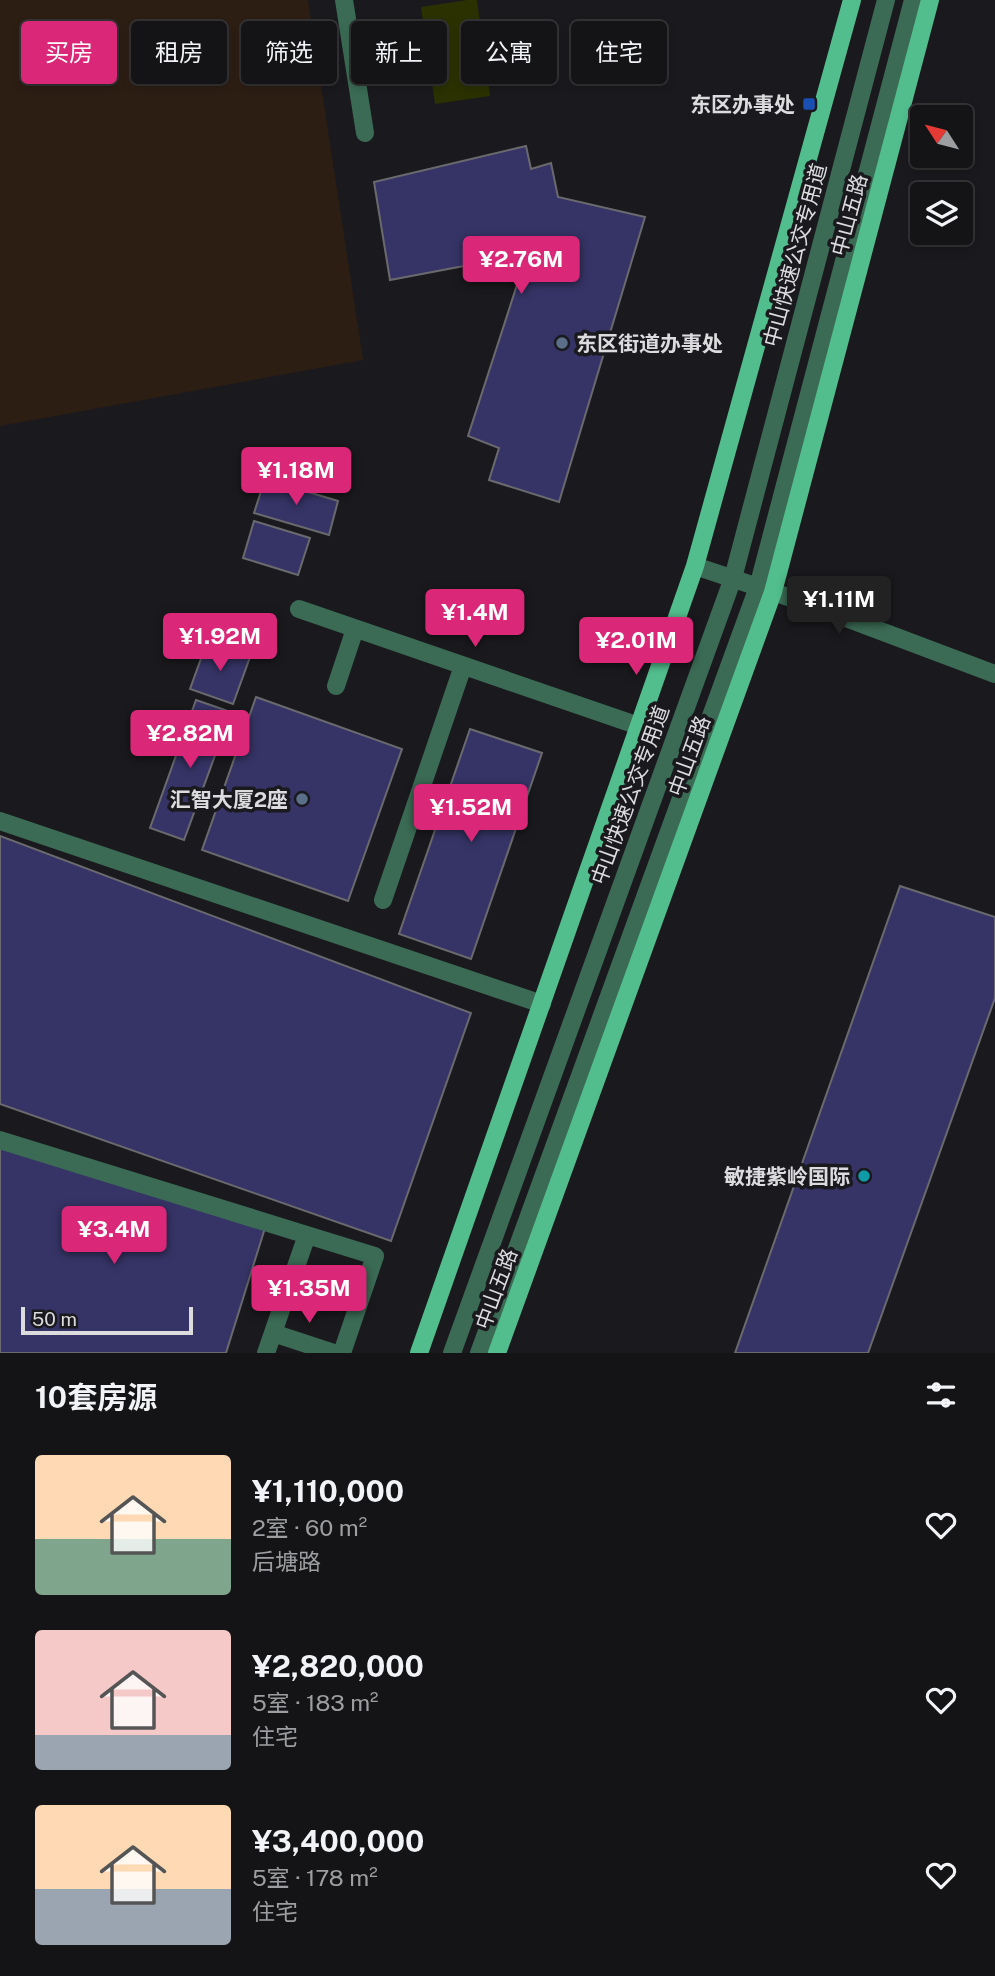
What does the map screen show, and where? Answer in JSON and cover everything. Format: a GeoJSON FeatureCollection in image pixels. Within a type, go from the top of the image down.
{"type":"FeatureCollection","features":[{"type":"Feature","properties":{"kind":"main road"},"geometry":{"type":"LineString","coordinates":[[419,1353],[695,566],[852,0]]}},
{"type":"Feature","properties":{"kind":"main road","name":"中山五路"},"geometry":{"type":"LineString","coordinates":[[497,1353],[766,589],[930,0]]}},
{"type":"Feature","properties":{"kind":"street"},"geometry":{"type":"LineString","coordinates":[[344,0],[365,133]]}},
{"type":"Feature","properties":{"kind":"street","name":"中山快速公交专用道"},"geometry":{"type":"LineString","coordinates":[[452,1353],[733,578],[886,0]]}},
{"type":"Feature","properties":{"kind":"street"},"geometry":{"type":"LineString","coordinates":[[480,1353],[766,589],[913,0]]}},
{"type":"Feature","properties":{"kind":"street"},"geometry":{"type":"LineString","coordinates":[[695,566],[766,589],[995,674]]}},
{"type":"Feature","properties":{"kind":"street"},"geometry":{"type":"LineString","coordinates":[[299,609],[639,726]]}},
{"type":"Feature","properties":{"kind":"street"},"geometry":{"type":"LineString","coordinates":[[336,686],[355,629]]}},
{"type":"Feature","properties":{"kind":"street"},"geometry":{"type":"LineString","coordinates":[[383,900],[463,666]]}},
{"type":"Feature","properties":{"kind":"street"},"geometry":{"type":"LineString","coordinates":[[0,821],[542,1004]]}},
{"type":"Feature","properties":{"kind":"street"},"geometry":{"type":"LineString","coordinates":[[0,1140],[375,1256],[342,1353]]}},
{"type":"Feature","properties":{"kind":"street"},"geometry":{"type":"LineString","coordinates":[[266,1353],[307,1235]]}},
{"type":"Feature","properties":{"kind":"street"},"geometry":{"type":"LineString","coordinates":[[290,1284],[358,1304]]}},
{"type":"Feature","properties":{"kind":"street"},"geometry":{"type":"LineString","coordinates":[[273,1334],[334,1353]]}},
{"type":"Feature","properties":{"kind":"shaded area"},"geometry":{"type":"Polygon","coordinates":[[[0,0],[308,0],[311,21],[241,21],[241,84],[321,84],[363,360],[0,426],[0,0]]]}},
{"type":"Feature","properties":{"kind":"green space"},"geometry":{"type":"Polygon","coordinates":[[[477,0],[480,21],[461,21],[461,84],[488,84],[490,96],[435,104],[432,84],[447,84],[447,21],[423,21],[421,7],[477,0]]]}},
{"type":"Feature","properties":{"kind":"building"},"geometry":{"type":"Polygon","coordinates":[[[526,146],[531,169],[551,163],[558,197],[645,217],[559,502],[489,480],[499,448],[468,436],[527,254],[390,280],[374,182],[526,146]]]}},
{"type":"Feature","properties":{"kind":"building"},"geometry":{"type":"Polygon","coordinates":[[[265,479],[338,501],[329,535],[254,513],[265,479]]]}},
{"type":"Feature","properties":{"kind":"building"},"geometry":{"type":"Polygon","coordinates":[[[254,521],[310,538],[298,575],[243,558],[254,521]]]}},
{"type":"Feature","properties":{"kind":"building"},"geometry":{"type":"Polygon","coordinates":[[[207,642],[250,657],[233,704],[190,689],[207,642]]]}},
{"type":"Feature","properties":{"kind":"building","name":"汇智大厦2座"},"geometry":{"type":"Polygon","coordinates":[[[256,697],[402,749],[348,901],[202,850],[256,697]]]}},
{"type":"Feature","properties":{"kind":"building"},"geometry":{"type":"Polygon","coordinates":[[[196,700],[231,712],[184,840],[150,828],[196,700]]]}},
{"type":"Feature","properties":{"kind":"building"},"geometry":{"type":"Polygon","coordinates":[[[470,729],[542,753],[471,959],[399,934],[470,729]]]}},
{"type":"Feature","properties":{"kind":"building"},"geometry":{"type":"Polygon","coordinates":[[[0,836],[471,1013],[391,1241],[0,1104],[0,836]]]}},
{"type":"Feature","properties":{"kind":"building","name":"敏捷紫岭国际"},"geometry":{"type":"Polygon","coordinates":[[[900,886],[995,917],[995,998],[868,1353],[735,1353],[900,886]]]}},
{"type":"Feature","properties":{"kind":"building"},"geometry":{"type":"Polygon","coordinates":[[[0,1148],[265,1228],[226,1353],[0,1353],[0,1148]]]}},
{"type":"Feature","properties":{"kind":"place","name":"东区办事处"},"geometry":{"type":"Point","coordinates":[809,104]}},
{"type":"Feature","properties":{"kind":"place","name":"东区街道办事处"},"geometry":{"type":"Point","coordinates":[562,343]}},
{"type":"Feature","properties":{"kind":"place","name":"汇智大厦2座"},"geometry":{"type":"Point","coordinates":[302,799]}},
{"type":"Feature","properties":{"kind":"place","name":"敏捷紫岭国际"},"geometry":{"type":"Point","coordinates":[864,1176]}}]}
